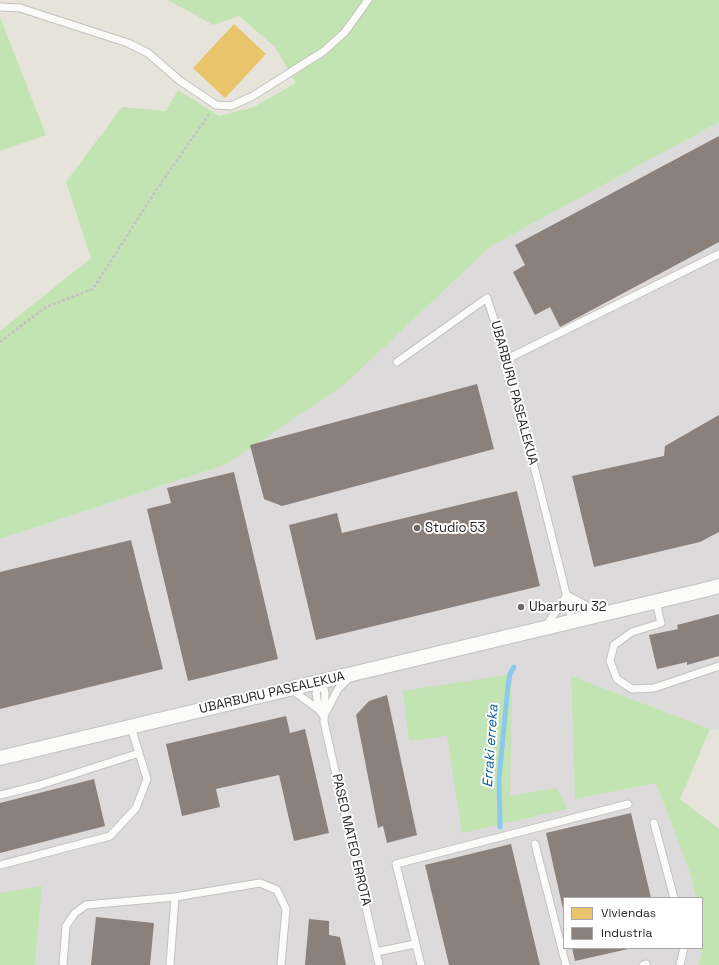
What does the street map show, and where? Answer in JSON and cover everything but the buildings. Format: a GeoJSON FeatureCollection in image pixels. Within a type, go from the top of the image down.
{"type":"FeatureCollection","features":[{"type":"Feature","properties":{"kind":"street","name":"UBARBURU PASEALEKUA"},"geometry":{"type":"LineString","coordinates":[[0,758],[719,586]]}},
{"type":"Feature","properties":{"kind":"lane"},"geometry":{"type":"LineString","coordinates":[[0,7],[20,8],[128,43],[148,53],[179,80],[216,105],[232,106],[253,96],[324,51],[345,32],[368,0]]}},
{"type":"Feature","properties":{"kind":"lane"},"geometry":{"type":"LineString","coordinates":[[507,359],[719,254]]}},
{"type":"Feature","properties":{"kind":"lane","name":"UBARBURU PASEALEKUA"},"geometry":{"type":"LineString","coordinates":[[397,362],[487,298],[507,359],[567,595],[572,622]]}},
{"type":"Feature","properties":{"kind":"lane"},"geometry":{"type":"LineString","coordinates":[[544,628],[567,595],[603,614]]}},
{"type":"Feature","properties":{"kind":"lane"},"geometry":{"type":"LineString","coordinates":[[656,602],[661,623],[632,632],[614,645],[610,661],[617,679],[632,689],[654,688],[719,666]]}},
{"type":"Feature","properties":{"kind":"lane"},"geometry":{"type":"LineString","coordinates":[[290,689],[319,710],[324,716],[338,689],[353,674]]}},
{"type":"Feature","properties":{"kind":"lane"},"geometry":{"type":"LineString","coordinates":[[319,710],[316,693],[322,681]]}},
{"type":"Feature","properties":{"kind":"lane","name":"PASEO MATEO ERROTA"},"geometry":{"type":"LineString","coordinates":[[322,681],[325,693],[324,722],[380,965]]}},
{"type":"Feature","properties":{"kind":"lane"},"geometry":{"type":"LineString","coordinates":[[0,865],[110,836],[136,808],[147,779],[131,727]]}},
{"type":"Feature","properties":{"kind":"lane"},"geometry":{"type":"LineString","coordinates":[[0,795],[40,785],[139,754]]}},
{"type":"Feature","properties":{"kind":"lane"},"geometry":{"type":"LineString","coordinates":[[421,965],[396,864],[628,804]]}},
{"type":"Feature","properties":{"kind":"lane"},"geometry":{"type":"LineString","coordinates":[[654,823],[674,897]]}},
{"type":"Feature","properties":{"kind":"lane"},"geometry":{"type":"LineString","coordinates":[[535,844],[566,965]]}},
{"type":"Feature","properties":{"kind":"lane"},"geometry":{"type":"LineString","coordinates":[[63,965],[66,926],[74,913],[86,905],[175,897],[260,883],[277,890],[286,909],[281,965]]}},
{"type":"Feature","properties":{"kind":"lane"},"geometry":{"type":"LineString","coordinates":[[170,965],[175,897]]}},
{"type":"Feature","properties":{"kind":"lane"},"geometry":{"type":"LineString","coordinates":[[376,952],[415,944]]}},
{"type":"Feature","properties":{"kind":"lane"},"geometry":{"type":"LineString","coordinates":[[680,965],[684,949]]}},
{"type":"Feature","properties":{"kind":"path"},"geometry":{"type":"LineString","coordinates":[[0,342],[46,307],[93,289],[155,192],[216,105]]}},
{"type":"Feature","properties":{"kind":"shaded area"},"geometry":{"type":"Polygon","coordinates":[[[719,122],[719,730],[710,729],[571,676],[576,799],[656,783],[691,876],[696,897],[563,897],[563,949],[701,949],[701,957],[698,965],[35,965],[42,886],[0,893],[0,539],[227,464],[345,384],[491,246],[719,122]]]}},
{"type":"Feature","properties":{"kind":"green space"},"geometry":{"type":"Polygon","coordinates":[[[168,0],[719,0],[719,122],[491,246],[345,384],[227,464],[0,539],[0,331],[91,258],[66,182],[122,107],[166,111],[178,90],[219,116],[254,107],[296,83],[275,47],[239,16],[213,25],[168,0]]]}},
{"type":"Feature","properties":{"kind":"green space"},"geometry":{"type":"Polygon","coordinates":[[[0,17],[46,135],[0,151],[0,17]]]}},
{"type":"Feature","properties":{"kind":"green space"},"geometry":{"type":"Polygon","coordinates":[[[512,674],[510,796],[557,788],[567,809],[462,833],[447,736],[409,741],[403,691],[512,674]]]}},
{"type":"Feature","properties":{"kind":"green space"},"geometry":{"type":"Polygon","coordinates":[[[571,676],[710,729],[680,799],[719,829],[719,965],[698,965],[703,949],[703,897],[696,897],[691,876],[656,783],[575,799],[571,676]]]}},
{"type":"Feature","properties":{"kind":"green space"},"geometry":{"type":"Polygon","coordinates":[[[42,886],[35,965],[0,965],[0,893],[42,886]]]}},
{"type":"Feature","properties":{"kind":"waterway","name":"Erraki erreka"},"geometry":{"type":"LineString","coordinates":[[500,827],[499,778],[508,686],[510,674],[514,667]]}},
{"type":"Feature","properties":{"kind":"place","name":"Studio 53"},"geometry":{"type":"Point","coordinates":[417,528]}},
{"type":"Feature","properties":{"kind":"place","name":"Ubarburu 32"},"geometry":{"type":"Point","coordinates":[521,607]}}]}
